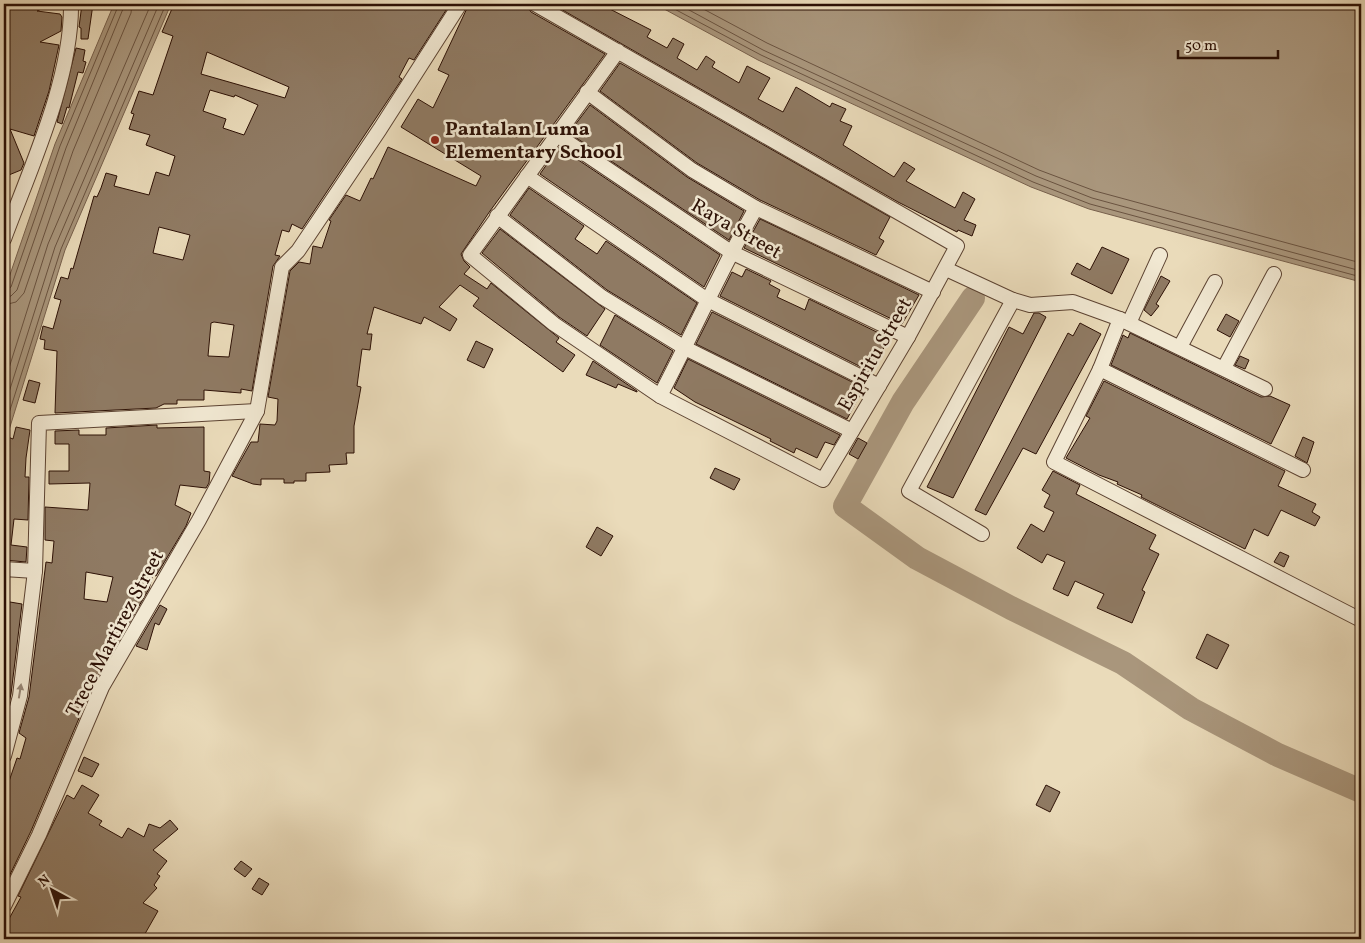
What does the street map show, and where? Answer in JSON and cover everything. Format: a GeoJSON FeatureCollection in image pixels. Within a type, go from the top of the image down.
{"type":"FeatureCollection","features":[{"type":"Feature","properties":{"kind":"street"},"geometry":{"type":"LineString","coordinates":[[4,240],[53,102],[72,32],[71,4]]}},
{"type":"Feature","properties":{"kind":"street","name":"Trece Martirez Street"},"geometry":{"type":"LineString","coordinates":[[4,906],[38,835],[102,687],[199,520],[257,411],[282,267],[298,252],[375,137],[460,4]]}},
{"type":"Feature","properties":{"kind":"street"},"geometry":{"type":"LineString","coordinates":[[535,4],[618,51],[470,255],[554,324],[660,396],[685,348],[706,299],[730,252],[756,208]]}},
{"type":"Feature","properties":{"kind":"street","name":"Espiritu Street"},"geometry":{"type":"LineString","coordinates":[[618,51],[957,246],[950,271],[933,292],[823,480],[660,396]]}},
{"type":"Feature","properties":{"kind":"street"},"geometry":{"type":"LineString","coordinates":[[588,92],[692,170],[756,208],[933,292]]}},
{"type":"Feature","properties":{"kind":"street","name":"Raya Street"},"geometry":{"type":"LineString","coordinates":[[557,136],[730,252],[908,337]]}},
{"type":"Feature","properties":{"kind":"street"},"geometry":{"type":"LineString","coordinates":[[528,176],[706,299],[879,386]]}},
{"type":"Feature","properties":{"kind":"street"},"geometry":{"type":"LineString","coordinates":[[497,216],[602,297],[685,348],[852,432]]}},
{"type":"Feature","properties":{"kind":"street"},"geometry":{"type":"LineString","coordinates":[[1160,255],[1124,321],[1054,462],[1361,620]]}},
{"type":"Feature","properties":{"kind":"street"},"geometry":{"type":"LineString","coordinates":[[950,271],[1007,297],[1030,305],[1074,302],[1124,321],[1265,389]]}},
{"type":"Feature","properties":{"kind":"street"},"geometry":{"type":"LineString","coordinates":[[1224,368],[1274,274]]}},
{"type":"Feature","properties":{"kind":"street"},"geometry":{"type":"LineString","coordinates":[[1180,347],[1216,282]]}},
{"type":"Feature","properties":{"kind":"street"},"geometry":{"type":"LineString","coordinates":[[982,534],[909,491],[1007,297]]}},
{"type":"Feature","properties":{"kind":"street"},"geometry":{"type":"LineString","coordinates":[[1100,369],[1303,470]]}},
{"type":"Feature","properties":{"kind":"street"},"geometry":{"type":"LineString","coordinates":[[4,756],[20,696],[35,571],[39,423],[257,411]]}},
{"type":"Feature","properties":{"kind":"street"},"geometry":{"type":"LineString","coordinates":[[4,569],[35,571]]}},
{"type":"Feature","properties":{"kind":"water"},"geometry":{"type":"Polygon","coordinates":[[[114,4],[171,4],[65,250],[4,446],[4,292],[55,144],[114,4]]]}},
{"type":"Feature","properties":{"kind":"water"},"geometry":{"type":"Polygon","coordinates":[[[655,4],[1361,4],[1361,282],[1089,209],[1031,187],[758,60],[655,4]]]}},
{"type":"Feature","properties":{"kind":"building"},"geometry":{"type":"Polygon","coordinates":[[[4,4],[53,4],[37,11],[60,14],[62,17],[61,31],[40,42],[59,45],[49,91],[34,136],[10,129],[24,163],[21,170],[4,177],[4,4]]]}},
{"type":"Feature","properties":{"kind":"building"},"geometry":{"type":"Polygon","coordinates":[[[82,4],[93,4],[88,39],[81,39],[81,28],[79,27],[82,4]]]}},
{"type":"Feature","properties":{"kind":"building"},"geometry":{"type":"Polygon","coordinates":[[[174,4],[450,4],[414,60],[409,58],[399,77],[402,79],[302,229],[292,224],[289,232],[282,230],[275,255],[280,256],[273,266],[252,391],[241,389],[241,393],[204,390],[204,400],[177,400],[177,404],[164,404],[156,408],[55,413],[57,351],[44,349],[45,340],[40,339],[43,326],[53,329],[61,300],[54,298],[61,277],[68,279],[71,268],[73,269],[94,196],[97,197],[106,173],[117,176],[114,186],[149,195],[156,172],[169,176],[175,156],[146,145],[150,135],[129,129],[134,114],[131,113],[139,91],[153,95],[173,36],[162,32],[174,4]],[[207,52],[201,74],[285,98],[289,87],[207,52]],[[210,90],[203,111],[226,119],[223,128],[244,135],[258,105],[235,95],[234,97],[210,90]],[[159,227],[153,253],[183,260],[190,235],[159,227]],[[211,323],[208,356],[229,357],[234,325],[211,323]]]}},
{"type":"Feature","properties":{"kind":"building"},"geometry":{"type":"Polygon","coordinates":[[[469,4],[526,4],[531,12],[605,54],[490,211],[461,254],[464,261],[470,267],[464,274],[487,289],[491,283],[559,338],[556,342],[575,355],[563,372],[473,306],[479,298],[460,285],[439,307],[457,319],[450,331],[424,317],[421,324],[374,307],[367,334],[372,334],[370,350],[362,349],[357,386],[361,387],[354,426],[354,453],[346,453],[347,464],[329,465],[330,472],[306,473],[306,481],[294,481],[294,483],[284,483],[284,479],[261,479],[261,485],[232,476],[251,442],[258,442],[260,424],[275,425],[277,421],[278,399],[268,397],[290,271],[299,262],[310,264],[313,246],[322,248],[331,221],[329,220],[346,195],[360,201],[388,147],[476,186],[481,176],[401,127],[418,99],[433,108],[449,75],[438,70],[469,4]]]}},
{"type":"Feature","properties":{"kind":"building"},"geometry":{"type":"Polygon","coordinates":[[[552,4],[600,4],[651,30],[647,37],[667,48],[673,38],[684,44],[677,58],[697,70],[706,56],[715,62],[712,67],[739,83],[747,66],[770,78],[758,99],[783,112],[796,87],[830,107],[832,103],[846,109],[840,121],[852,126],[843,145],[894,177],[904,162],[915,169],[906,181],[955,208],[963,192],[975,199],[964,220],[976,225],[972,236],[958,230],[957,232],[898,202],[552,4]]]}},
{"type":"Feature","properties":{"kind":"building"},"geometry":{"type":"Polygon","coordinates":[[[76,48],[85,50],[83,61],[86,62],[83,73],[78,72],[69,108],[67,107],[62,124],[57,122],[76,48]]]}},
{"type":"Feature","properties":{"kind":"building"},"geometry":{"type":"Polygon","coordinates":[[[620,63],[890,217],[879,238],[884,241],[876,255],[760,200],[697,163],[600,91],[620,63]]]}},
{"type":"Feature","properties":{"kind":"building"},"geometry":{"type":"Polygon","coordinates":[[[590,105],[687,177],[744,211],[729,240],[569,133],[590,105]]]}},
{"type":"Feature","properties":{"kind":"building"},"geometry":{"type":"Polygon","coordinates":[[[559,147],[720,255],[704,287],[540,174],[559,147]]]}},
{"type":"Feature","properties":{"kind":"building"},"geometry":{"type":"Polygon","coordinates":[[[529,188],[584,226],[575,239],[597,254],[606,241],[697,303],[681,335],[607,290],[510,215],[529,188]]]}},
{"type":"Feature","properties":{"kind":"building"},"geometry":{"type":"Polygon","coordinates":[[[760,219],[919,295],[902,324],[744,248],[760,219]]]}},
{"type":"Feature","properties":{"kind":"building"},"geometry":{"type":"Polygon","coordinates":[[[500,229],[605,309],[587,336],[559,317],[482,253],[500,229]]]}},
{"type":"Feature","properties":{"kind":"building"},"geometry":{"type":"Polygon","coordinates":[[[1102,247],[1129,259],[1112,294],[1071,274],[1077,263],[1090,270],[1102,247]]]}},
{"type":"Feature","properties":{"kind":"building"},"geometry":{"type":"Polygon","coordinates":[[[746,269],[771,281],[769,284],[780,290],[777,297],[805,310],[809,299],[889,338],[871,372],[720,296],[732,272],[742,277],[746,269]]]}},
{"type":"Feature","properties":{"kind":"building"},"geometry":{"type":"Polygon","coordinates":[[[1161,276],[1170,281],[1156,304],[1159,306],[1151,316],[1144,310],[1161,276]]]}},
{"type":"Feature","properties":{"kind":"building"},"geometry":{"type":"Polygon","coordinates":[[[712,312],[864,388],[847,419],[696,344],[712,312]]]}},
{"type":"Feature","properties":{"kind":"building"},"geometry":{"type":"Polygon","coordinates":[[[1034,313],[1039,313],[1046,317],[953,498],[927,487],[1009,327],[1023,334],[1034,313]]]}},
{"type":"Feature","properties":{"kind":"building"},"geometry":{"type":"Polygon","coordinates":[[[1226,314],[1239,321],[1230,337],[1217,330],[1226,314]]]}},
{"type":"Feature","properties":{"kind":"building"},"geometry":{"type":"Polygon","coordinates":[[[615,315],[673,351],[657,383],[600,345],[615,315]]]}},
{"type":"Feature","properties":{"kind":"building"},"geometry":{"type":"Polygon","coordinates":[[[1080,323],[1101,334],[1036,454],[1023,448],[986,515],[975,510],[1068,333],[1073,336],[1080,323]]]}},
{"type":"Feature","properties":{"kind":"building"},"geometry":{"type":"Polygon","coordinates":[[[1130,333],[1261,397],[1270,396],[1290,405],[1271,444],[1111,365],[1123,335],[1128,338],[1130,333]]]}},
{"type":"Feature","properties":{"kind":"building"},"geometry":{"type":"Polygon","coordinates":[[[476,341],[493,349],[484,368],[467,360],[476,341]]]}},
{"type":"Feature","properties":{"kind":"building"},"geometry":{"type":"Polygon","coordinates":[[[1240,356],[1249,360],[1245,369],[1235,365],[1240,356]]]}},
{"type":"Feature","properties":{"kind":"building"},"geometry":{"type":"Polygon","coordinates":[[[688,359],[840,435],[834,445],[825,442],[817,458],[796,448],[794,453],[770,441],[771,439],[695,402],[674,388],[688,359]]]}},
{"type":"Feature","properties":{"kind":"building"},"geometry":{"type":"Polygon","coordinates":[[[593,361],[637,392],[618,384],[616,388],[586,375],[593,361]]]}},
{"type":"Feature","properties":{"kind":"building"},"geometry":{"type":"Polygon","coordinates":[[[29,380],[40,383],[35,403],[23,400],[29,380]]]}},
{"type":"Feature","properties":{"kind":"building"},"geometry":{"type":"Polygon","coordinates":[[[1104,381],[1285,471],[1278,486],[1316,504],[1312,512],[1320,517],[1315,526],[1281,510],[1268,536],[1254,529],[1245,549],[1141,497],[1142,495],[1117,484],[1118,482],[1099,475],[1066,458],[1090,418],[1086,416],[1104,381]]]}},
{"type":"Feature","properties":{"kind":"building"},"geometry":{"type":"Polygon","coordinates":[[[157,425],[157,428],[204,427],[204,471],[210,472],[209,483],[206,488],[180,485],[175,505],[191,513],[186,526],[156,576],[153,575],[149,589],[94,683],[31,831],[4,887],[4,806],[7,794],[5,793],[17,758],[20,759],[26,738],[19,733],[29,697],[46,562],[52,563],[54,541],[45,540],[45,507],[88,510],[90,483],[49,484],[49,471],[69,471],[69,444],[55,444],[55,431],[79,430],[79,435],[106,435],[106,428],[157,425]],[[86,572],[84,599],[107,602],[113,577],[86,572]]]}},
{"type":"Feature","properties":{"kind":"building"},"geometry":{"type":"Polygon","coordinates":[[[16,427],[30,430],[25,477],[29,477],[28,520],[14,519],[11,545],[27,547],[26,562],[4,560],[5,451],[8,437],[13,439],[16,427]]]}},
{"type":"Feature","properties":{"kind":"building"},"geometry":{"type":"Polygon","coordinates":[[[1303,437],[1314,442],[1307,463],[1295,456],[1303,437]]]}},
{"type":"Feature","properties":{"kind":"building"},"geometry":{"type":"Polygon","coordinates":[[[858,438],[867,443],[858,459],[849,454],[858,438]]]}},
{"type":"Feature","properties":{"kind":"building"},"geometry":{"type":"Polygon","coordinates":[[[715,468],[740,479],[734,490],[710,478],[715,468]]]}},
{"type":"Feature","properties":{"kind":"building"},"geometry":{"type":"Polygon","coordinates":[[[1053,471],[1080,485],[1076,494],[1156,535],[1149,549],[1159,554],[1142,590],[1145,592],[1132,623],[1097,608],[1104,594],[1075,581],[1068,596],[1053,589],[1065,562],[1047,554],[1042,563],[1017,548],[1031,524],[1044,532],[1054,512],[1044,507],[1050,495],[1042,490],[1053,471]]]}},
{"type":"Feature","properties":{"kind":"building"},"geometry":{"type":"Polygon","coordinates":[[[597,527],[613,536],[601,556],[586,547],[597,527]]]}},
{"type":"Feature","properties":{"kind":"building"},"geometry":{"type":"Polygon","coordinates":[[[1280,552],[1289,556],[1284,567],[1274,562],[1280,552]]]}},
{"type":"Feature","properties":{"kind":"building"},"geometry":{"type":"Polygon","coordinates":[[[4,601],[22,604],[11,694],[4,723],[4,658],[8,644],[4,643],[4,601]]]}},
{"type":"Feature","properties":{"kind":"building"},"geometry":{"type":"Polygon","coordinates":[[[160,605],[167,609],[159,625],[155,623],[147,650],[136,646],[160,605]]]}},
{"type":"Feature","properties":{"kind":"building"},"geometry":{"type":"Polygon","coordinates":[[[1207,634],[1229,645],[1217,669],[1196,658],[1207,634]]]}},
{"type":"Feature","properties":{"kind":"building"},"geometry":{"type":"Polygon","coordinates":[[[84,757],[99,764],[92,777],[78,771],[84,757]]]}},
{"type":"Feature","properties":{"kind":"building"},"geometry":{"type":"Polygon","coordinates":[[[82,785],[99,795],[88,813],[102,821],[99,825],[122,838],[128,828],[144,837],[149,824],[160,828],[170,820],[178,829],[153,850],[167,861],[157,874],[160,876],[154,885],[157,888],[143,903],[158,911],[142,939],[8,939],[4,937],[4,928],[21,897],[18,896],[67,795],[74,799],[82,785]]]}},
{"type":"Feature","properties":{"kind":"building"},"geometry":{"type":"Polygon","coordinates":[[[1046,785],[1060,792],[1050,812],[1036,805],[1046,785]]]}},
{"type":"Feature","properties":{"kind":"building"},"geometry":{"type":"Polygon","coordinates":[[[241,861],[252,869],[245,877],[234,869],[241,861]]]}},
{"type":"Feature","properties":{"kind":"building"},"geometry":{"type":"Polygon","coordinates":[[[259,878],[269,884],[262,895],[252,889],[259,878]]]}},
{"type":"Feature","properties":{"kind":"waterway"},"geometry":{"type":"LineString","coordinates":[[973,298],[903,402],[845,506],[917,558],[1011,608],[1123,663],[1191,709],[1278,755],[1361,791]]}},
{"type":"Feature","properties":{"kind":"place","name":"Pantalan Luma Elementary School"},"geometry":{"type":"Point","coordinates":[435,140]}}]}
